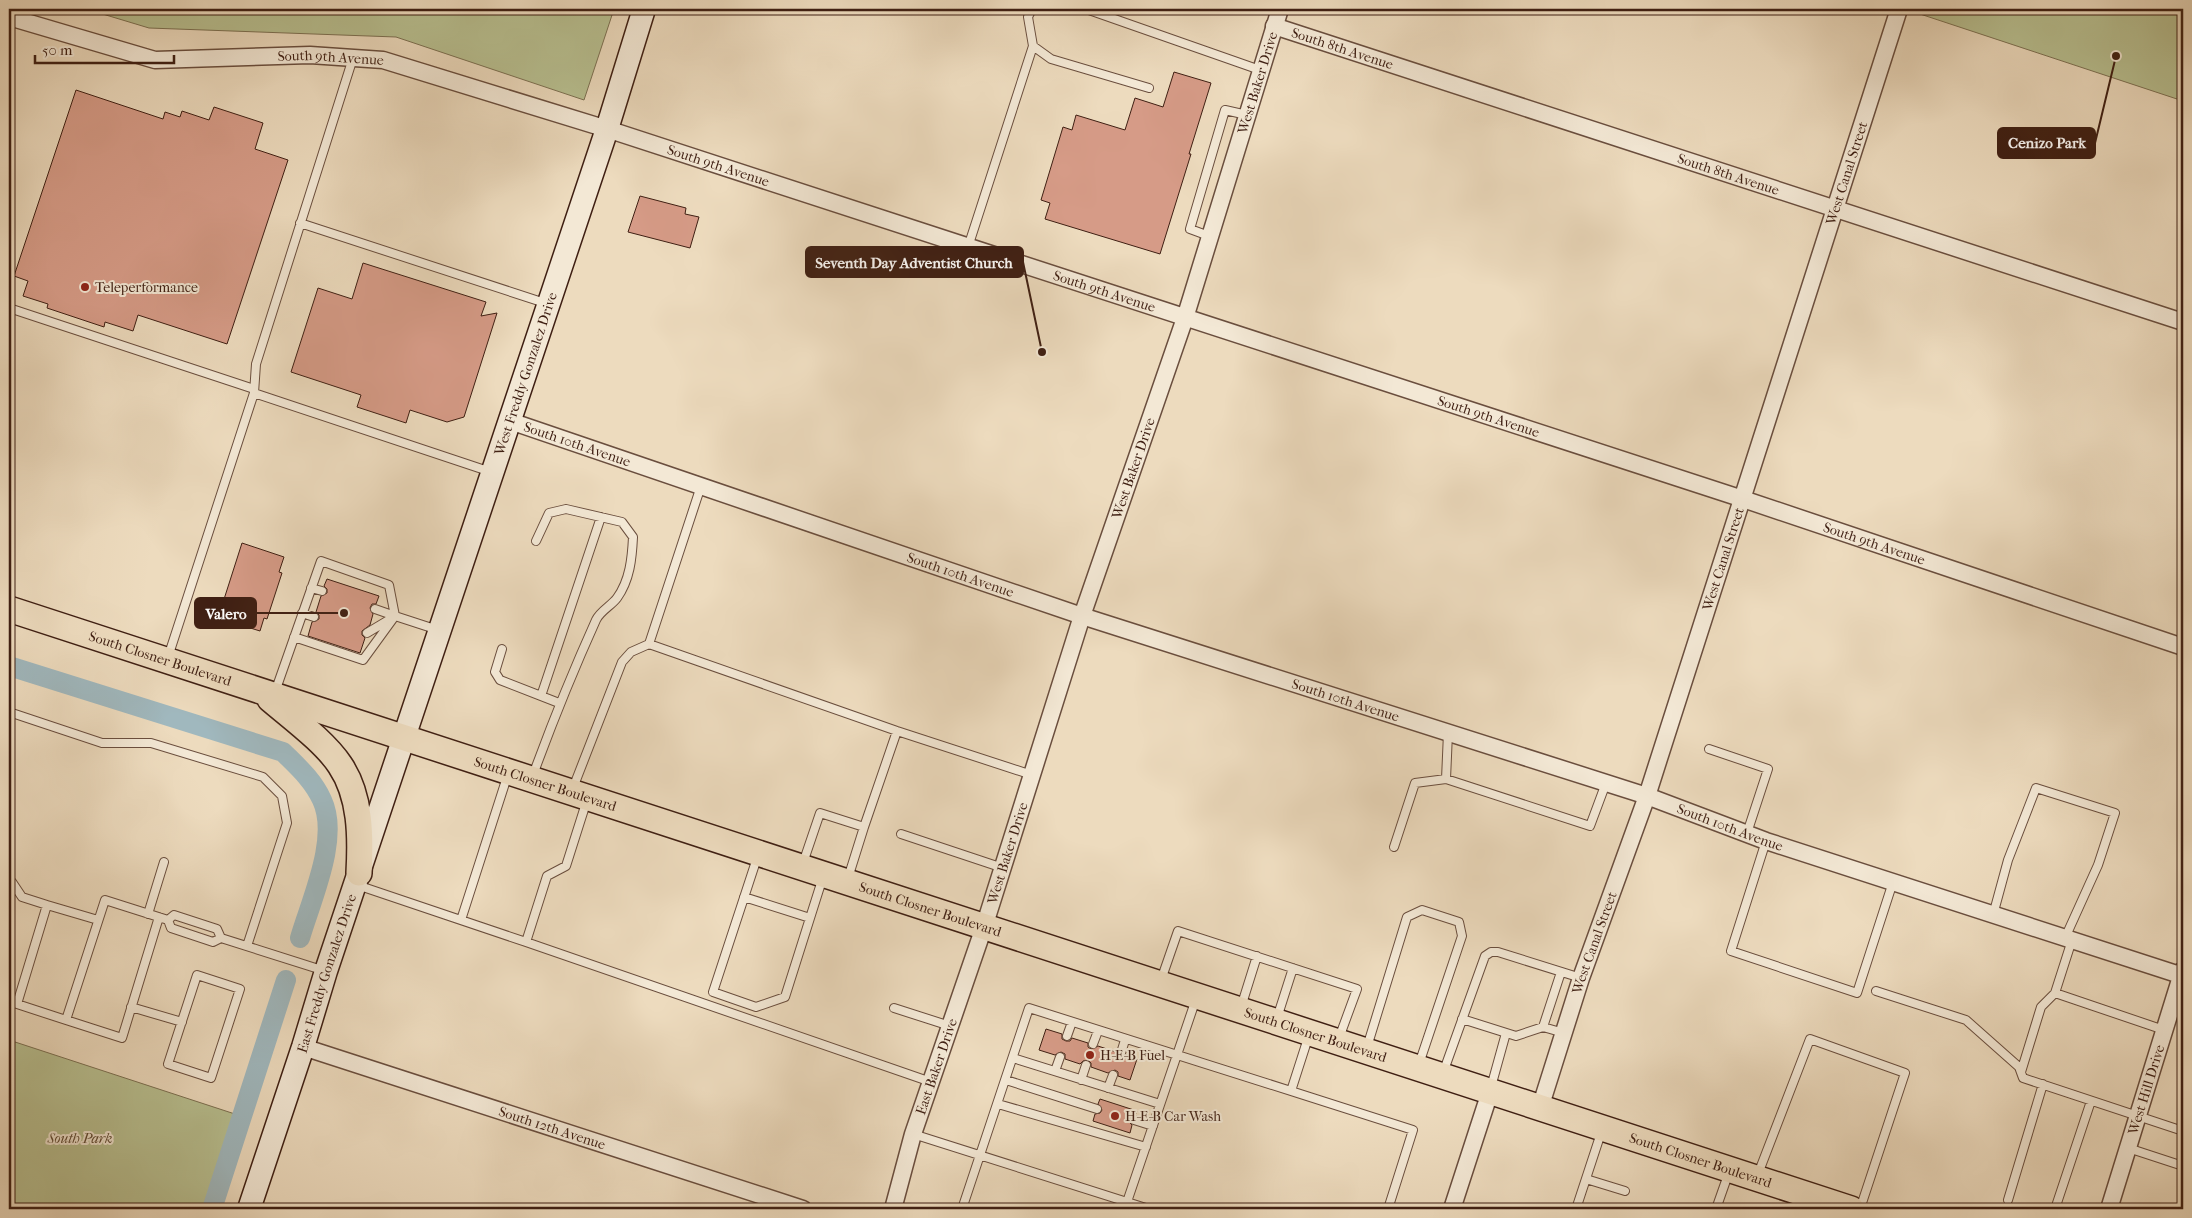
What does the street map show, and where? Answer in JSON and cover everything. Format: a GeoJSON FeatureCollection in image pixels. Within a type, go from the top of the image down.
{"type":"FeatureCollection","features":[{"type":"Feature","properties":{"kind":"main road","name":"West Freddy Gonzalez Drive"},"geometry":{"type":"LineString","coordinates":[[404,738],[607,129],[644,9]]}},
{"type":"Feature","properties":{"kind":"main road","name":"South Closner Boulevard"},"geometry":{"type":"LineString","coordinates":[[9,609],[1850,1209]]}},
{"type":"Feature","properties":{"kind":"main road"},"geometry":{"type":"LineString","coordinates":[[268,694],[340,764],[353,791],[360,835],[357,879]]}},
{"type":"Feature","properties":{"kind":"main road","name":"East Freddy Gonzalez Drive"},"geometry":{"type":"LineString","coordinates":[[248,1209],[404,738]]}},
{"type":"Feature","properties":{"kind":"street","name":"West Baker Drive"},"geometry":{"type":"LineString","coordinates":[[984,927],[1082,616],[1184,318],[1280,9]]}},
{"type":"Feature","properties":{"kind":"street","name":"West Canal Street"},"geometry":{"type":"LineString","coordinates":[[1540,1108],[1581,978],[1647,796],[1899,9]]}},
{"type":"Feature","properties":{"kind":"street","name":"South 9th Avenue"},"geometry":{"type":"LineString","coordinates":[[9,17],[155,60],[310,55],[383,60],[607,129],[1743,499],[2183,647]]}},
{"type":"Feature","properties":{"kind":"street","name":"South 8th Avenue"},"geometry":{"type":"LineString","coordinates":[[1274,26],[2183,322]]}},
{"type":"Feature","properties":{"kind":"street","name":"South 10th Avenue"},"geometry":{"type":"LineString","coordinates":[[510,421],[1082,616],[1647,796],[1766,841],[1993,915],[2183,974]]}},
{"type":"Feature","properties":{"kind":"street","name":"East Baker Drive"},"geometry":{"type":"LineString","coordinates":[[893,1209],[912,1134],[984,927]]}},
{"type":"Feature","properties":{"kind":"street","name":"West Hill Drive"},"geometry":{"type":"LineString","coordinates":[[2109,1209],[2183,974]]}},
{"type":"Feature","properties":{"kind":"street","name":"South 12th Avenue"},"geometry":{"type":"LineString","coordinates":[[303,1047],[803,1209]]}},
{"type":"Feature","properties":{"kind":"street"},"geometry":{"type":"LineString","coordinates":[[1452,1209],[1490,1092]]}},
{"type":"Feature","properties":{"kind":"lane"},"geometry":{"type":"LineString","coordinates":[[968,247],[1032,46],[1028,17],[1032,9]]}},
{"type":"Feature","properties":{"kind":"lane"},"geometry":{"type":"LineString","coordinates":[[1086,9],[1260,70]]}},
{"type":"Feature","properties":{"kind":"lane"},"geometry":{"type":"LineString","coordinates":[[1032,46],[1051,59],[1149,88]]}},
{"type":"Feature","properties":{"kind":"lane"},"geometry":{"type":"LineString","coordinates":[[166,660],[254,391],[256,364],[353,58]]}},
{"type":"Feature","properties":{"kind":"lane"},"geometry":{"type":"LineString","coordinates":[[1209,236],[1190,229],[1225,110],[1247,115]]}},
{"type":"Feature","properties":{"kind":"lane"},"geometry":{"type":"LineString","coordinates":[[300,222],[548,304]]}},
{"type":"Feature","properties":{"kind":"lane"},"geometry":{"type":"LineString","coordinates":[[9,308],[492,472]]}},
{"type":"Feature","properties":{"kind":"lane"},"geometry":{"type":"LineString","coordinates":[[649,644],[701,486]]}},
{"type":"Feature","properties":{"kind":"lane"},"geometry":{"type":"LineString","coordinates":[[461,920],[520,776],[559,703],[597,617],[617,599],[631,566],[633,537],[622,522],[566,509],[549,513],[536,541]]}},
{"type":"Feature","properties":{"kind":"lane"},"geometry":{"type":"LineString","coordinates":[[541,696],[601,517]]}},
{"type":"Feature","properties":{"kind":"lane"},"geometry":{"type":"LineString","coordinates":[[268,694],[294,637],[321,561],[390,585],[396,616],[363,660],[294,637]]}},
{"type":"Feature","properties":{"kind":"lane"},"geometry":{"type":"LineString","coordinates":[[311,588],[322,591]]}},
{"type":"Feature","properties":{"kind":"lane"},"geometry":{"type":"LineString","coordinates":[[375,609],[440,631]]}},
{"type":"Feature","properties":{"kind":"lane"},"geometry":{"type":"LineString","coordinates":[[302,613],[314,617]]}},
{"type":"Feature","properties":{"kind":"lane"},"geometry":{"type":"LineString","coordinates":[[367,633],[396,616]]}},
{"type":"Feature","properties":{"kind":"lane"},"geometry":{"type":"LineString","coordinates":[[526,942],[547,876],[566,866],[580,795],[622,662],[631,652],[649,644],[897,732],[1032,775]]}},
{"type":"Feature","properties":{"kind":"lane"},"geometry":{"type":"LineString","coordinates":[[502,649],[495,672],[500,680],[559,703]]}},
{"type":"Feature","properties":{"kind":"lane"},"geometry":{"type":"LineString","coordinates":[[9,712],[102,743],[151,743],[263,777],[282,796],[287,823],[247,946]]}},
{"type":"Feature","properties":{"kind":"lane"},"geometry":{"type":"LineString","coordinates":[[824,875],[864,827],[897,732]]}},
{"type":"Feature","properties":{"kind":"lane"},"geometry":{"type":"LineString","coordinates":[[1446,779],[1448,733]]}},
{"type":"Feature","properties":{"kind":"lane"},"geometry":{"type":"LineString","coordinates":[[1709,749],[1768,769],[1747,834]]}},
{"type":"Feature","properties":{"kind":"lane"},"geometry":{"type":"LineString","coordinates":[[1394,847],[1415,784],[1446,779],[1590,826],[1606,783]]}},
{"type":"Feature","properties":{"kind":"lane"},"geometry":{"type":"LineString","coordinates":[[1993,915],[2008,860],[2036,788],[2115,813],[2098,865],[2069,939],[2055,993],[2041,1006],[2021,1072]]}},
{"type":"Feature","properties":{"kind":"lane"},"geometry":{"type":"LineString","coordinates":[[759,854],[713,992],[756,1007],[785,997],[824,875],[820,813],[864,827]]}},
{"type":"Feature","properties":{"kind":"lane"},"geometry":{"type":"LineString","coordinates":[[902,834],[1003,868]]}},
{"type":"Feature","properties":{"kind":"lane"},"geometry":{"type":"LineString","coordinates":[[1766,841],[1731,951],[1857,993],[1893,882]]}},
{"type":"Feature","properties":{"kind":"lane"},"geometry":{"type":"LineString","coordinates":[[148,914],[164,862]]}},
{"type":"Feature","properties":{"kind":"lane"},"geometry":{"type":"LineString","coordinates":[[357,879],[461,920],[931,1082]]}},
{"type":"Feature","properties":{"kind":"lane"},"geometry":{"type":"LineString","coordinates":[[9,881],[12,882],[22,897],[98,920]]}},
{"type":"Feature","properties":{"kind":"lane"},"geometry":{"type":"LineString","coordinates":[[744,897],[810,918]]}},
{"type":"Feature","properties":{"kind":"lane"},"geometry":{"type":"LineString","coordinates":[[66,1020],[106,900],[168,920],[171,928],[184,934],[213,942],[221,938],[326,971]]}},
{"type":"Feature","properties":{"kind":"lane"},"geometry":{"type":"LineString","coordinates":[[47,905],[17,1004],[122,1038],[160,917]]}},
{"type":"Feature","properties":{"kind":"lane"},"geometry":{"type":"LineString","coordinates":[[1365,1051],[1407,916],[1422,910],[1459,922],[1462,936],[1418,1068]]}},
{"type":"Feature","properties":{"kind":"lane"},"geometry":{"type":"LineString","coordinates":[[168,920],[174,916],[217,929],[221,938]]}},
{"type":"Feature","properties":{"kind":"lane"},"geometry":{"type":"LineString","coordinates":[[1160,984],[1178,931],[1257,956],[1357,989],[1338,1042]]}},
{"type":"Feature","properties":{"kind":"lane"},"geometry":{"type":"LineString","coordinates":[[1442,1076],[1485,956],[1491,952],[1498,952],[1581,978]]}},
{"type":"Feature","properties":{"kind":"lane"},"geometry":{"type":"LineString","coordinates":[[1240,1010],[1257,956]]}},
{"type":"Feature","properties":{"kind":"lane"},"geometry":{"type":"LineString","coordinates":[[1276,1022],[1293,968]]}},
{"type":"Feature","properties":{"kind":"lane"},"geometry":{"type":"LineString","coordinates":[[1543,1027],[1561,972]]}},
{"type":"Feature","properties":{"kind":"lane"},"geometry":{"type":"LineString","coordinates":[[197,975],[240,989],[211,1078],[168,1064],[182,1022],[197,975]]}},
{"type":"Feature","properties":{"kind":"lane"},"geometry":{"type":"LineString","coordinates":[[1876,991],[1966,1020],[2019,1067],[2023,1078],[2183,1131]]}},
{"type":"Feature","properties":{"kind":"lane"},"geometry":{"type":"LineString","coordinates":[[2055,993],[2164,1030]]}},
{"type":"Feature","properties":{"kind":"lane"},"geometry":{"type":"LineString","coordinates":[[1126,1206],[1197,996]]}},
{"type":"Feature","properties":{"kind":"lane"},"geometry":{"type":"LineString","coordinates":[[131,1007],[182,1022]]}},
{"type":"Feature","properties":{"kind":"lane"},"geometry":{"type":"LineString","coordinates":[[894,1008],[950,1026]]}},
{"type":"Feature","properties":{"kind":"lane"},"geometry":{"type":"LineString","coordinates":[[962,1209],[1029,1008],[1413,1130],[1388,1209]]}},
{"type":"Feature","properties":{"kind":"lane"},"geometry":{"type":"LineString","coordinates":[[1462,1019],[1516,1036],[1543,1027],[1564,1033]]}},
{"type":"Feature","properties":{"kind":"lane"},"geometry":{"type":"LineString","coordinates":[[1067,1036],[1072,1022]]}},
{"type":"Feature","properties":{"kind":"lane"},"geometry":{"type":"LineString","coordinates":[[1093,1044],[1098,1031]]}},
{"type":"Feature","properties":{"kind":"lane"},"geometry":{"type":"LineString","coordinates":[[1291,1091],[1310,1033]]}},
{"type":"Feature","properties":{"kind":"lane"},"geometry":{"type":"LineString","coordinates":[[1490,1092],[1506,1033]]}},
{"type":"Feature","properties":{"kind":"lane"},"geometry":{"type":"LineString","coordinates":[[1756,1178],[1810,1039],[1906,1073],[1860,1209]]}},
{"type":"Feature","properties":{"kind":"lane"},"geometry":{"type":"LineString","coordinates":[[1120,1053],[1125,1040]]}},
{"type":"Feature","properties":{"kind":"lane"},"geometry":{"type":"LineString","coordinates":[[1055,1071],[1060,1057]]}},
{"type":"Feature","properties":{"kind":"lane"},"geometry":{"type":"LineString","coordinates":[[1012,1058],[1160,1104]]}},
{"type":"Feature","properties":{"kind":"lane"},"geometry":{"type":"LineString","coordinates":[[1081,1080],[1086,1066]]}},
{"type":"Feature","properties":{"kind":"lane"},"geometry":{"type":"LineString","coordinates":[[1108,1088],[1113,1074]]}},
{"type":"Feature","properties":{"kind":"lane"},"geometry":{"type":"LineString","coordinates":[[1006,1080],[1097,1109]]}},
{"type":"Feature","properties":{"kind":"lane"},"geometry":{"type":"LineString","coordinates":[[2008,1200],[2043,1084]]}},
{"type":"Feature","properties":{"kind":"lane"},"geometry":{"type":"LineString","coordinates":[[2055,1209],[2091,1100]]}},
{"type":"Feature","properties":{"kind":"lane"},"geometry":{"type":"LineString","coordinates":[[998,1104],[1146,1147]]}},
{"type":"Feature","properties":{"kind":"lane"},"geometry":{"type":"LineString","coordinates":[[1134,1120],[1153,1126]]}},
{"type":"Feature","properties":{"kind":"lane"},"geometry":{"type":"LineString","coordinates":[[1576,1209],[1602,1128]]}},
{"type":"Feature","properties":{"kind":"lane"},"geometry":{"type":"LineString","coordinates":[[912,1134],[980,1155],[1126,1206],[1149,1209]]}},
{"type":"Feature","properties":{"kind":"lane"},"geometry":{"type":"LineString","coordinates":[[2128,1148],[2183,1166]]}},
{"type":"Feature","properties":{"kind":"lane"},"geometry":{"type":"LineString","coordinates":[[1716,1209],[1730,1170]]}},
{"type":"Feature","properties":{"kind":"lane"},"geometry":{"type":"LineString","coordinates":[[1586,1179],[1625,1191]]}},
{"type":"Feature","properties":{"kind":"green space"},"geometry":{"type":"Polygon","coordinates":[[[86,9],[614,9],[584,100],[396,37],[149,28],[86,9]]]}},
{"type":"Feature","properties":{"kind":"green space"},"geometry":{"type":"Polygon","coordinates":[[[1915,9],[2183,9],[2183,101],[1914,12],[1915,9]]]}},
{"type":"Feature","properties":{"kind":"green space","name":"South Park"},"geometry":{"type":"Polygon","coordinates":[[[9,1040],[241,1116],[210,1209],[9,1209],[9,1040]]]}},
{"type":"Feature","properties":{"kind":"building"},"geometry":{"type":"Polygon","coordinates":[[[1174,72],[1211,83],[1160,254],[1045,219],[1050,203],[1041,200],[1063,127],[1072,130],[1076,115],[1125,130],[1135,98],[1163,107],[1174,72]]]}},
{"type":"Feature","properties":{"kind":"building"},"geometry":{"type":"Polygon","coordinates":[[[76,90],[163,119],[165,112],[180,117],[182,111],[209,120],[214,107],[263,123],[255,149],[288,160],[227,344],[138,315],[133,331],[105,322],[104,327],[47,308],[48,304],[23,296],[28,281],[14,276],[76,90]]]}},
{"type":"Feature","properties":{"kind":"building"},"geometry":{"type":"Polygon","coordinates":[[[640,196],[686,208],[685,214],[699,217],[690,248],[628,232],[640,196]]]}},
{"type":"Feature","properties":{"kind":"building"},"geometry":{"type":"Polygon","coordinates":[[[363,263],[486,302],[481,316],[497,313],[464,417],[447,422],[410,410],[406,423],[357,407],[361,395],[291,372],[318,288],[352,299],[363,263]]]}},
{"type":"Feature","properties":{"kind":"building"},"geometry":{"type":"Polygon","coordinates":[[[242,543],[284,557],[279,572],[282,573],[267,619],[264,618],[260,631],[218,618],[242,543]]]}},
{"type":"Feature","properties":{"kind":"building"},"geometry":{"type":"Polygon","coordinates":[[[327,579],[379,596],[376,604],[372,604],[370,608],[373,614],[370,625],[362,631],[362,635],[365,638],[360,653],[308,636],[312,622],[319,619],[319,615],[316,612],[321,596],[327,593],[327,589],[324,586],[327,579]]]}},
{"type":"Feature","properties":{"kind":"building","name":"H-E-B Fuel"},"geometry":{"type":"Polygon","coordinates":[[[1046,1029],[1062,1034],[1062,1039],[1066,1041],[1070,1041],[1072,1038],[1088,1043],[1088,1047],[1091,1049],[1098,1046],[1116,1052],[1119,1058],[1123,1058],[1126,1055],[1137,1059],[1130,1080],[1118,1076],[1118,1072],[1115,1070],[1108,1073],[1091,1067],[1091,1063],[1088,1060],[1080,1064],[1065,1059],[1065,1054],[1061,1052],[1055,1055],[1039,1050],[1046,1029]]]}},
{"type":"Feature","properties":{"kind":"building","name":"H-E-B Car Wash"},"geometry":{"type":"Polygon","coordinates":[[[1100,1099],[1137,1111],[1135,1115],[1129,1118],[1129,1122],[1132,1125],[1130,1133],[1093,1121],[1095,1114],[1100,1113],[1102,1110],[1098,1104],[1100,1099]]]}},
{"type":"Feature","properties":{"kind":"waterway"},"geometry":{"type":"LineString","coordinates":[[9,666],[283,752],[314,786],[322,800],[327,815],[328,832],[322,869],[300,938]]}},
{"type":"Feature","properties":{"kind":"waterway"},"geometry":{"type":"LineString","coordinates":[[212,1209],[286,980]]}},
{"type":"Feature","properties":{"kind":"place","name":"Cenizo Park"},"geometry":{"type":"Point","coordinates":[2116,56]}},
{"type":"Feature","properties":{"kind":"place","name":"Teleperformance"},"geometry":{"type":"Point","coordinates":[85,287]}},
{"type":"Feature","properties":{"kind":"place","name":"Seventh Day Adventist Church"},"geometry":{"type":"Point","coordinates":[1042,352]}},
{"type":"Feature","properties":{"kind":"place","name":"Valero"},"geometry":{"type":"Point","coordinates":[344,613]}},
{"type":"Feature","properties":{"kind":"place","name":"H-E-B Fuel"},"geometry":{"type":"Point","coordinates":[1090,1055]}},
{"type":"Feature","properties":{"kind":"place","name":"H-E-B Car Wash"},"geometry":{"type":"Point","coordinates":[1115,1116]}}]}
